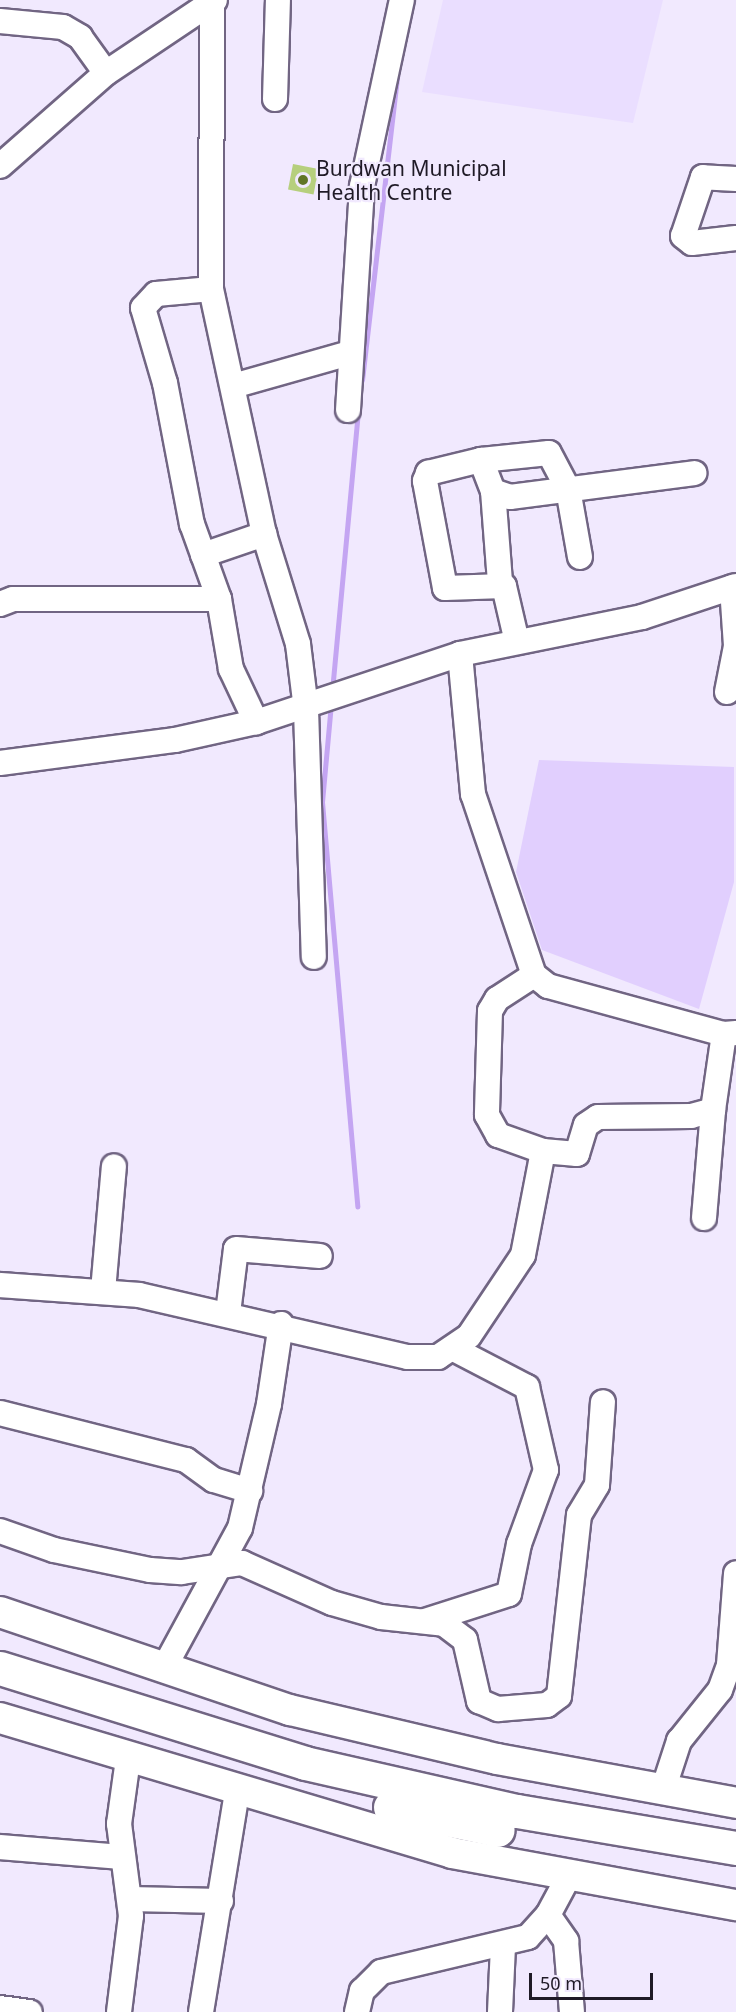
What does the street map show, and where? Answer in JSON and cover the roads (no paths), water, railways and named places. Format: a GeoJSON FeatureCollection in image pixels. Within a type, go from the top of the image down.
{"type":"FeatureCollection","features":[{"type":"Feature","properties":{"kind":"highway"},"geometry":{"type":"LineString","coordinates":[[0,1668],[305,1763],[517,1811],[736,1848]]}},
{"type":"Feature","properties":{"kind":"highway"},"geometry":{"type":"LineString","coordinates":[[0,1691],[202,1756],[369,1802],[603,1850],[736,1870]]}},
{"type":"Feature","properties":{"kind":"main road"},"geometry":{"type":"LineString","coordinates":[[0,1612],[290,1710],[497,1759],[736,1803]]}},
{"type":"Feature","properties":{"kind":"main road"},"geometry":{"type":"LineString","coordinates":[[0,1718],[237,1792],[452,1853],[736,1905]]}},
{"type":"Feature","properties":{"kind":"street"},"geometry":{"type":"LineString","coordinates":[[275,99],[278,0]]}},
{"type":"Feature","properties":{"kind":"street"},"geometry":{"type":"LineString","coordinates":[[348,410],[362,186],[402,0]]}},
{"type":"Feature","properties":{"kind":"street"},"geometry":{"type":"LineString","coordinates":[[0,166],[105,73],[213,1]]}},
{"type":"Feature","properties":{"kind":"street"},"geometry":{"type":"LineString","coordinates":[[213,1],[211,289],[264,534],[298,644],[306,709],[314,957]]}},
{"type":"Feature","properties":{"kind":"street"},"geometry":{"type":"LineString","coordinates":[[0,21],[63,27],[80,37],[105,73]]}},
{"type":"Feature","properties":{"kind":"street"},"geometry":{"type":"LineString","coordinates":[[736,179],[703,177],[683,236],[692,243],[736,238]]}},
{"type":"Feature","properties":{"kind":"street"},"geometry":{"type":"LineString","coordinates":[[211,289],[156,294],[143,308],[203,555],[219,599],[231,669],[256,722]]}},
{"type":"Feature","properties":{"kind":"street"},"geometry":{"type":"LineString","coordinates":[[233,386],[350,353]]}},
{"type":"Feature","properties":{"kind":"street"},"geometry":{"type":"LineString","coordinates":[[500,584],[445,588],[425,481],[436,467],[549,453],[568,489],[580,557]]}},
{"type":"Feature","properties":{"kind":"street"},"geometry":{"type":"LineString","coordinates":[[481,460],[493,491],[500,584],[508,592],[517,642]]}},
{"type":"Feature","properties":{"kind":"street"},"geometry":{"type":"LineString","coordinates":[[493,491],[510,497],[694,473]]}},
{"type":"Feature","properties":{"kind":"street"},"geometry":{"type":"LineString","coordinates":[[203,555],[264,534]]}},
{"type":"Feature","properties":{"kind":"street"},"geometry":{"type":"LineString","coordinates":[[0,763],[175,740],[256,722],[306,709],[460,654],[642,617],[734,586],[736,646],[727,692]]}},
{"type":"Feature","properties":{"kind":"street"},"geometry":{"type":"LineString","coordinates":[[0,604],[13,599],[219,599]]}},
{"type":"Feature","properties":{"kind":"street"},"geometry":{"type":"LineString","coordinates":[[460,654],[473,794],[534,975],[539,983],[730,1033],[713,1110],[704,1218]]}},
{"type":"Feature","properties":{"kind":"street"},"geometry":{"type":"LineString","coordinates":[[534,975],[497,999],[490,1011],[487,1115],[498,1135],[543,1151],[577,1154],[586,1125],[598,1117],[691,1116],[713,1110]]}},
{"type":"Feature","properties":{"kind":"street"},"geometry":{"type":"LineString","coordinates":[[0,1286],[103,1291],[281,1324],[408,1357],[438,1357],[456,1350],[522,1255],[543,1151]]}},
{"type":"Feature","properties":{"kind":"street"},"geometry":{"type":"LineString","coordinates":[[103,1291],[114,1166]]}},
{"type":"Feature","properties":{"kind":"street"},"geometry":{"type":"LineString","coordinates":[[228,1313],[236,1249],[320,1256]]}},
{"type":"Feature","properties":{"kind":"street"},"geometry":{"type":"LineString","coordinates":[[164,1668],[226,1562],[250,1491],[281,1324]]}},
{"type":"Feature","properties":{"kind":"street"},"geometry":{"type":"LineString","coordinates":[[423,1622],[509,1594],[519,1544],[546,1470],[527,1387],[456,1350]]}},
{"type":"Feature","properties":{"kind":"street"},"geometry":{"type":"LineString","coordinates":[[0,1531],[54,1550],[150,1570],[182,1572],[226,1562],[242,1563],[332,1603],[381,1617],[444,1624],[465,1640],[476,1693],[488,1708],[555,1702],[579,1515],[597,1485],[603,1402]]}},
{"type":"Feature","properties":{"kind":"street"},"geometry":{"type":"LineString","coordinates":[[0,1413],[186,1460],[214,1480],[250,1491]]}},
{"type":"Feature","properties":{"kind":"street"},"geometry":{"type":"LineString","coordinates":[[663,1790],[679,1740],[720,1690],[729,1665],[736,1574]]}},
{"type":"Feature","properties":{"kind":"street"},"geometry":{"type":"LineString","coordinates":[[119,2012],[130,1899],[122,1857],[119,1824],[128,1759]]}},
{"type":"Feature","properties":{"kind":"street"},"geometry":{"type":"LineString","coordinates":[[201,2012],[221,1901],[237,1792]]}},
{"type":"Feature","properties":{"kind":"street"},"geometry":{"type":"LineString","coordinates":[[0,1847],[122,1857]]}},
{"type":"Feature","properties":{"kind":"street"},"geometry":{"type":"LineString","coordinates":[[357,2012],[362,1991],[381,1972],[503,1945],[528,1937],[548,1915],[570,1874]]}},
{"type":"Feature","properties":{"kind":"street"},"geometry":{"type":"LineString","coordinates":[[130,1899],[221,1901]]}},
{"type":"Feature","properties":{"kind":"street"},"geometry":{"type":"LineString","coordinates":[[548,1915],[566,1941],[572,2012]]}},
{"type":"Feature","properties":{"kind":"street"},"geometry":{"type":"LineString","coordinates":[[500,2012],[503,1945]]}},
{"type":"Feature","properties":{"kind":"street"},"geometry":{"type":"LineString","coordinates":[[0,2008],[30,2012]]}},
{"type":"Feature","properties":{"kind":"waterway"},"geometry":{"type":"LineString","coordinates":[[362,380],[397,76]]}},
{"type":"Feature","properties":{"kind":"waterway"},"geometry":{"type":"LineString","coordinates":[[332,691],[358,410]]}},
{"type":"Feature","properties":{"kind":"waterway"},"geometry":{"type":"LineString","coordinates":[[331,703],[322,802],[357,1206]]}},
{"type":"Feature","properties":{"kind":"place","name":"Burdwan Municipal Health Centre"},"geometry":{"type":"Point","coordinates":[303,180]}}]}
